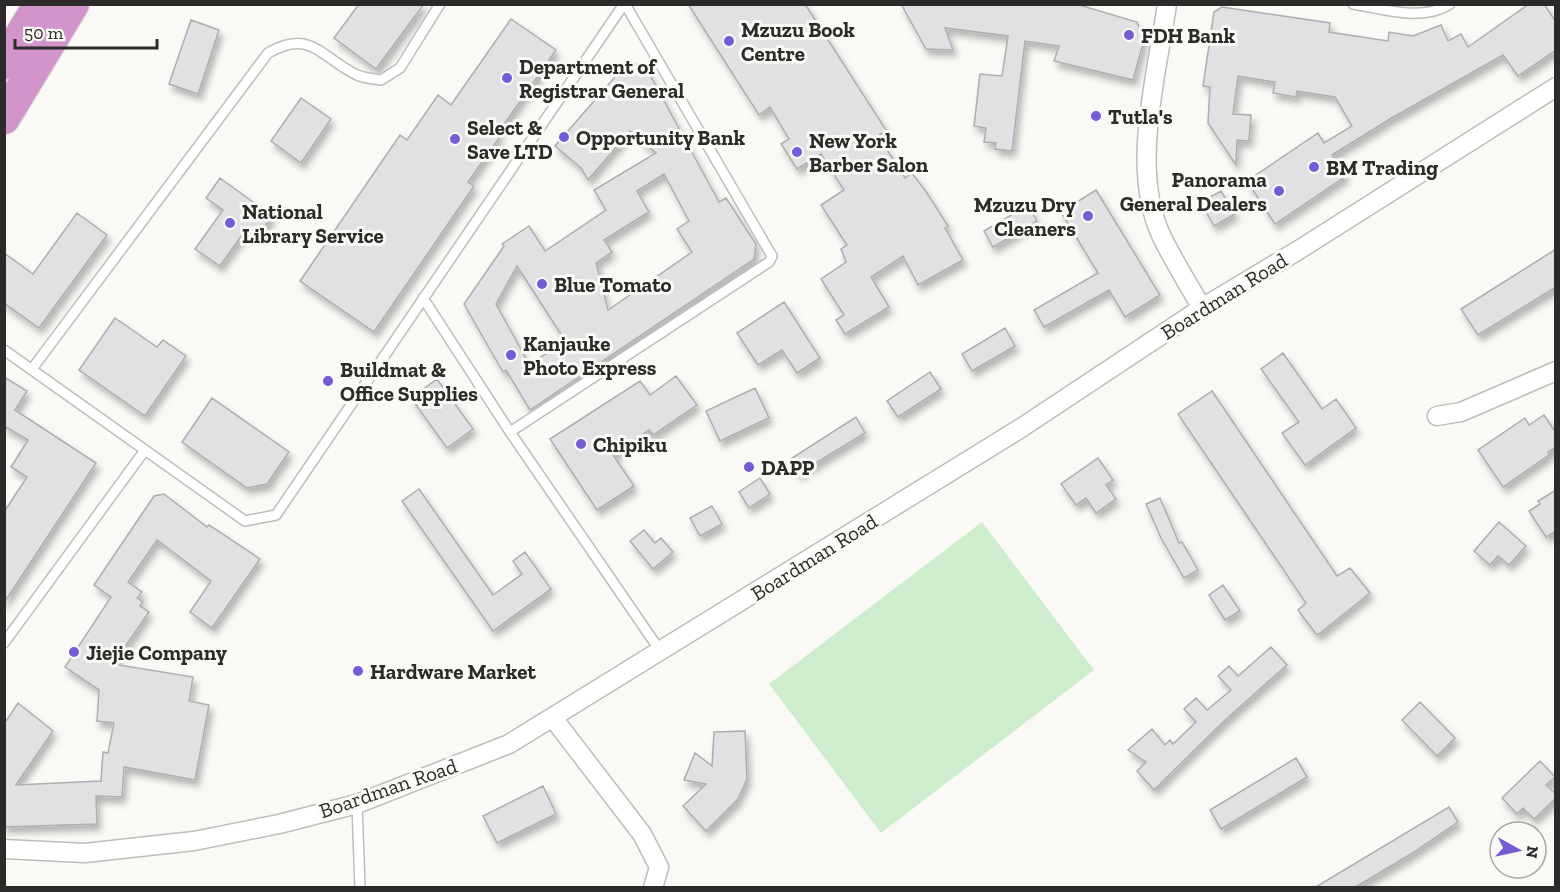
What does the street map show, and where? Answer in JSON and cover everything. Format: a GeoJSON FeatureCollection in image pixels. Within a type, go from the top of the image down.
{"type":"FeatureCollection","features":[{"type":"Feature","properties":{"kind":"highway"},"geometry":{"type":"LineString","coordinates":[[4,63],[40,4]]}},
{"type":"Feature","properties":{"kind":"highway"},"geometry":{"type":"LineString","coordinates":[[4,118],[73,4]]}},
{"type":"Feature","properties":{"kind":"street"},"geometry":{"type":"LineString","coordinates":[[1167,4],[1146,150],[1149,189],[1160,234],[1202,308]]}},
{"type":"Feature","properties":{"kind":"street","name":"Boardman Road"},"geometry":{"type":"LineString","coordinates":[[4,849],[85,853],[194,841],[279,824],[357,804],[509,744],[1022,428],[1202,308],[1297,251],[1556,87]]}},
{"type":"Feature","properties":{"kind":"street"},"geometry":{"type":"LineString","coordinates":[[1437,416],[1461,412],[1556,371]]}},
{"type":"Feature","properties":{"kind":"street"},"geometry":{"type":"LineString","coordinates":[[553,718],[642,834],[659,867],[653,888]]}},
{"type":"Feature","properties":{"kind":"lane"},"geometry":{"type":"LineString","coordinates":[[32,369],[268,53],[287,42],[309,45],[359,76],[381,80],[400,68],[441,4]]}},
{"type":"Feature","properties":{"kind":"lane"},"geometry":{"type":"LineString","coordinates":[[4,350],[245,521],[276,515],[625,4],[772,256],[769,262],[510,432]]}},
{"type":"Feature","properties":{"kind":"lane"},"geometry":{"type":"LineString","coordinates":[[1353,4],[1420,14],[1440,11],[1450,4]]}},
{"type":"Feature","properties":{"kind":"lane"},"geometry":{"type":"LineString","coordinates":[[423,298],[510,432],[661,652]]}},
{"type":"Feature","properties":{"kind":"lane"},"geometry":{"type":"LineString","coordinates":[[4,644],[145,450]]}},
{"type":"Feature","properties":{"kind":"lane"},"geometry":{"type":"LineString","coordinates":[[357,804],[360,888]]}},
{"type":"Feature","properties":{"kind":"green space"},"geometry":{"type":"Polygon","coordinates":[[[982,522],[1094,670],[881,833],[769,684],[982,522]]]}},
{"type":"Feature","properties":{"kind":"building"},"geometry":{"type":"Polygon","coordinates":[[[359,4],[424,4],[376,69],[334,38],[359,4]]]}},
{"type":"Feature","properties":{"kind":"building"},"geometry":{"type":"Polygon","coordinates":[[[688,4],[805,4],[886,130],[878,136],[905,178],[912,173],[927,193],[948,226],[945,228],[963,260],[918,285],[903,256],[871,277],[889,307],[845,334],[836,320],[844,315],[821,279],[846,262],[841,249],[847,245],[821,205],[844,190],[821,154],[797,169],[781,144],[789,139],[770,107],[759,115],[688,4]]]}},
{"type":"Feature","properties":{"kind":"building"},"geometry":{"type":"Polygon","coordinates":[[[901,4],[1076,4],[1137,22],[1144,40],[1133,80],[1054,61],[1059,46],[1025,41],[1012,151],[995,149],[996,143],[984,142],[986,128],[974,126],[980,74],[1002,76],[1008,36],[945,28],[953,50],[926,49],[901,4]]]}},
{"type":"Feature","properties":{"kind":"building"},"geometry":{"type":"Polygon","coordinates":[[[1529,4],[1544,4],[1556,22],[1556,50],[1518,76],[1503,55],[1390,119],[1332,155],[1346,176],[1275,224],[1247,181],[1318,133],[1324,143],[1352,126],[1335,97],[1297,91],[1296,97],[1273,93],[1275,82],[1238,76],[1233,114],[1251,115],[1249,141],[1237,140],[1236,165],[1208,123],[1210,87],[1203,86],[1214,12],[1222,7],[1330,23],[1329,32],[1388,41],[1389,32],[1413,36],[1441,25],[1448,41],[1461,34],[1468,47],[1529,4]]]}},
{"type":"Feature","properties":{"kind":"building"},"geometry":{"type":"Polygon","coordinates":[[[511,19],[556,50],[496,136],[499,138],[468,182],[474,186],[374,332],[300,281],[400,135],[407,140],[438,95],[451,105],[511,19]]]}},
{"type":"Feature","properties":{"kind":"building"},"geometry":{"type":"Polygon","coordinates":[[[191,20],[219,30],[198,94],[169,84],[191,20]]]}},
{"type":"Feature","properties":{"kind":"building"},"geometry":{"type":"Polygon","coordinates":[[[634,64],[644,64],[719,202],[726,198],[756,244],[754,259],[530,410],[506,370],[503,372],[464,304],[504,246],[502,244],[529,226],[545,251],[606,210],[594,190],[656,153],[630,131],[588,180],[581,168],[555,146],[620,71],[634,64]],[[664,174],[637,191],[649,212],[604,240],[612,252],[596,263],[608,310],[692,252],[677,229],[689,221],[664,174]],[[517,266],[496,304],[529,364],[566,342],[517,266]]]}},
{"type":"Feature","properties":{"kind":"building"},"geometry":{"type":"Polygon","coordinates":[[[301,98],[331,119],[301,163],[271,141],[301,98]]]}},
{"type":"Feature","properties":{"kind":"building"},"geometry":{"type":"Polygon","coordinates":[[[220,178],[272,216],[258,236],[247,228],[220,266],[195,249],[223,210],[206,198],[220,178]]]}},
{"type":"Feature","properties":{"kind":"building"},"geometry":{"type":"Polygon","coordinates":[[[1096,190],[1160,295],[1125,317],[1109,290],[1044,327],[1034,310],[1098,273],[1061,212],[1096,190]]]}},
{"type":"Feature","properties":{"kind":"building"},"geometry":{"type":"Polygon","coordinates":[[[1221,191],[1235,214],[1214,226],[1201,202],[1221,191]]]}},
{"type":"Feature","properties":{"kind":"building"},"geometry":{"type":"Polygon","coordinates":[[[1028,205],[1037,221],[993,247],[984,231],[1028,205]]]}},
{"type":"Feature","properties":{"kind":"building"},"geometry":{"type":"Polygon","coordinates":[[[77,213],[107,235],[39,328],[4,303],[4,253],[33,274],[77,213]]]}},
{"type":"Feature","properties":{"kind":"building"},"geometry":{"type":"Polygon","coordinates":[[[1556,249],[1556,287],[1478,335],[1461,309],[1556,249]]]}},
{"type":"Feature","properties":{"kind":"building"},"geometry":{"type":"Polygon","coordinates":[[[784,302],[820,358],[797,373],[782,350],[758,365],[737,333],[784,302]]]}},
{"type":"Feature","properties":{"kind":"building"},"geometry":{"type":"Polygon","coordinates":[[[115,318],[157,347],[163,340],[186,356],[145,416],[79,370],[115,318]]]}},
{"type":"Feature","properties":{"kind":"building"},"geometry":{"type":"Polygon","coordinates":[[[1005,328],[1015,346],[972,371],[962,354],[1005,328]]]}},
{"type":"Feature","properties":{"kind":"building"},"geometry":{"type":"Polygon","coordinates":[[[1283,353],[1322,409],[1336,399],[1356,428],[1305,465],[1282,433],[1299,422],[1261,369],[1283,353]]]}},
{"type":"Feature","properties":{"kind":"building"},"geometry":{"type":"Polygon","coordinates":[[[930,372],[941,389],[898,417],[887,401],[930,372]]]}},
{"type":"Feature","properties":{"kind":"building"},"geometry":{"type":"Polygon","coordinates":[[[676,376],[697,405],[653,435],[649,430],[613,455],[634,486],[597,510],[550,439],[640,381],[650,395],[676,376]]]}},
{"type":"Feature","properties":{"kind":"building"},"geometry":{"type":"Polygon","coordinates":[[[4,377],[27,391],[15,410],[96,463],[4,603],[4,512],[27,477],[11,467],[28,440],[4,426],[4,377]]]}},
{"type":"Feature","properties":{"kind":"building"},"geometry":{"type":"Polygon","coordinates":[[[437,379],[473,429],[447,448],[411,398],[437,379]]]}},
{"type":"Feature","properties":{"kind":"building"},"geometry":{"type":"Polygon","coordinates":[[[755,388],[769,418],[720,441],[706,411],[755,388]]]}},
{"type":"Feature","properties":{"kind":"building"},"geometry":{"type":"Polygon","coordinates":[[[1212,391],[1337,576],[1350,568],[1370,593],[1319,634],[1316,634],[1298,610],[1306,603],[1178,414],[1212,391]]]}},
{"type":"Feature","properties":{"kind":"building"},"geometry":{"type":"Polygon","coordinates":[[[212,398],[289,452],[267,484],[247,488],[182,442],[212,398]]]}},
{"type":"Feature","properties":{"kind":"building"},"geometry":{"type":"Polygon","coordinates":[[[1544,415],[1556,433],[1556,447],[1548,452],[1549,455],[1503,487],[1478,450],[1525,418],[1529,425],[1544,415]]]}},
{"type":"Feature","properties":{"kind":"building"},"geometry":{"type":"Polygon","coordinates":[[[856,417],[865,433],[798,474],[789,460],[856,417]]]}},
{"type":"Feature","properties":{"kind":"building"},"geometry":{"type":"Polygon","coordinates":[[[1098,458],[1113,480],[1106,485],[1116,499],[1096,513],[1086,498],[1076,505],[1061,484],[1098,458]]]}},
{"type":"Feature","properties":{"kind":"building"},"geometry":{"type":"Polygon","coordinates":[[[760,478],[770,494],[749,508],[739,492],[760,478]]]}},
{"type":"Feature","properties":{"kind":"building"},"geometry":{"type":"Polygon","coordinates":[[[419,489],[493,595],[522,574],[513,561],[525,552],[551,589],[493,631],[402,501],[419,489]]]}},
{"type":"Feature","properties":{"kind":"building"},"geometry":{"type":"Polygon","coordinates":[[[1556,490],[1556,531],[1546,537],[1529,511],[1540,504],[1538,501],[1556,490]]]}},
{"type":"Feature","properties":{"kind":"building"},"geometry":{"type":"Polygon","coordinates":[[[164,494],[207,527],[209,525],[260,559],[212,628],[190,612],[211,581],[157,540],[128,582],[142,592],[137,598],[143,602],[140,606],[149,612],[113,664],[193,677],[189,701],[209,705],[195,780],[124,767],[122,797],[96,796],[97,824],[4,827],[4,724],[18,703],[53,731],[16,785],[101,781],[103,752],[108,753],[114,723],[97,721],[99,690],[65,667],[111,597],[94,585],[154,496],[164,494]]]}},
{"type":"Feature","properties":{"kind":"building"},"geometry":{"type":"Polygon","coordinates":[[[1160,498],[1179,543],[1182,542],[1198,570],[1184,578],[1161,538],[1146,504],[1160,498]]]}},
{"type":"Feature","properties":{"kind":"building"},"geometry":{"type":"Polygon","coordinates":[[[712,506],[722,524],[700,536],[690,518],[712,506]]]}},
{"type":"Feature","properties":{"kind":"building"},"geometry":{"type":"Polygon","coordinates":[[[1499,522],[1526,546],[1509,565],[1498,556],[1490,565],[1474,551],[1499,522]]]}},
{"type":"Feature","properties":{"kind":"building"},"geometry":{"type":"Polygon","coordinates":[[[644,530],[655,543],[661,538],[673,552],[653,569],[630,541],[644,530]]]}},
{"type":"Feature","properties":{"kind":"building"},"geometry":{"type":"Polygon","coordinates":[[[1223,585],[1240,611],[1225,620],[1209,595],[1223,585]]]}},
{"type":"Feature","properties":{"kind":"building"},"geometry":{"type":"Polygon","coordinates":[[[1271,647],[1287,665],[1223,722],[1154,790],[1137,771],[1146,762],[1128,750],[1152,729],[1165,745],[1170,740],[1173,744],[1196,722],[1184,709],[1196,698],[1207,710],[1231,690],[1218,676],[1229,666],[1238,676],[1271,647]]]}},
{"type":"Feature","properties":{"kind":"building"},"geometry":{"type":"Polygon","coordinates":[[[1420,702],[1455,738],[1437,756],[1402,720],[1420,702]]]}},
{"type":"Feature","properties":{"kind":"building"},"geometry":{"type":"Polygon","coordinates":[[[745,731],[747,779],[738,799],[706,831],[683,806],[706,784],[684,780],[695,753],[712,766],[714,732],[745,731]]]}},
{"type":"Feature","properties":{"kind":"building"},"geometry":{"type":"Polygon","coordinates":[[[1296,758],[1307,777],[1221,829],[1210,810],[1296,758]]]}},
{"type":"Feature","properties":{"kind":"building"},"geometry":{"type":"Polygon","coordinates":[[[1540,761],[1555,777],[1546,785],[1556,794],[1556,798],[1534,819],[1523,808],[1517,814],[1502,798],[1540,761]]]}},
{"type":"Feature","properties":{"kind":"building"},"geometry":{"type":"Polygon","coordinates":[[[543,786],[556,814],[497,843],[483,816],[543,786]]]}},
{"type":"Feature","properties":{"kind":"building"},"geometry":{"type":"Polygon","coordinates":[[[1449,807],[1458,822],[1411,854],[1354,888],[1314,888],[1449,807]]]}},
{"type":"Feature","properties":{"kind":"place","name":"FDH Bank"},"geometry":{"type":"Point","coordinates":[1129,35]}},
{"type":"Feature","properties":{"kind":"place","name":"Mzuzu Book Centre"},"geometry":{"type":"Point","coordinates":[729,41]}},
{"type":"Feature","properties":{"kind":"place","name":"Department of Registrar General"},"geometry":{"type":"Point","coordinates":[507,78]}},
{"type":"Feature","properties":{"kind":"place","name":"Tutla's"},"geometry":{"type":"Point","coordinates":[1096,116]}},
{"type":"Feature","properties":{"kind":"place","name":"Opportunity Bank"},"geometry":{"type":"Point","coordinates":[564,137]}},
{"type":"Feature","properties":{"kind":"place","name":"Select & Save LTD"},"geometry":{"type":"Point","coordinates":[455,139]}},
{"type":"Feature","properties":{"kind":"place","name":"New York Barber Salon"},"geometry":{"type":"Point","coordinates":[797,152]}},
{"type":"Feature","properties":{"kind":"place","name":"BM Trading"},"geometry":{"type":"Point","coordinates":[1314,167]}},
{"type":"Feature","properties":{"kind":"place","name":"Panorama General Dealers"},"geometry":{"type":"Point","coordinates":[1279,191]}},
{"type":"Feature","properties":{"kind":"place","name":"Mzuzu Dry Cleaners"},"geometry":{"type":"Point","coordinates":[1088,216]}},
{"type":"Feature","properties":{"kind":"place","name":"National Library Service"},"geometry":{"type":"Point","coordinates":[230,223]}},
{"type":"Feature","properties":{"kind":"place","name":"Blue Tomato"},"geometry":{"type":"Point","coordinates":[542,284]}},
{"type":"Feature","properties":{"kind":"place","name":"Kanjauke Photo Express"},"geometry":{"type":"Point","coordinates":[511,355]}},
{"type":"Feature","properties":{"kind":"place","name":"Buildmat & Office Supplies"},"geometry":{"type":"Point","coordinates":[328,381]}},
{"type":"Feature","properties":{"kind":"place","name":"Chipiku"},"geometry":{"type":"Point","coordinates":[581,444]}},
{"type":"Feature","properties":{"kind":"place","name":"DAPP"},"geometry":{"type":"Point","coordinates":[749,467]}},
{"type":"Feature","properties":{"kind":"place","name":"Jiejie Company"},"geometry":{"type":"Point","coordinates":[74,652]}},
{"type":"Feature","properties":{"kind":"place","name":"Hardware Market"},"geometry":{"type":"Point","coordinates":[358,671]}}]}
